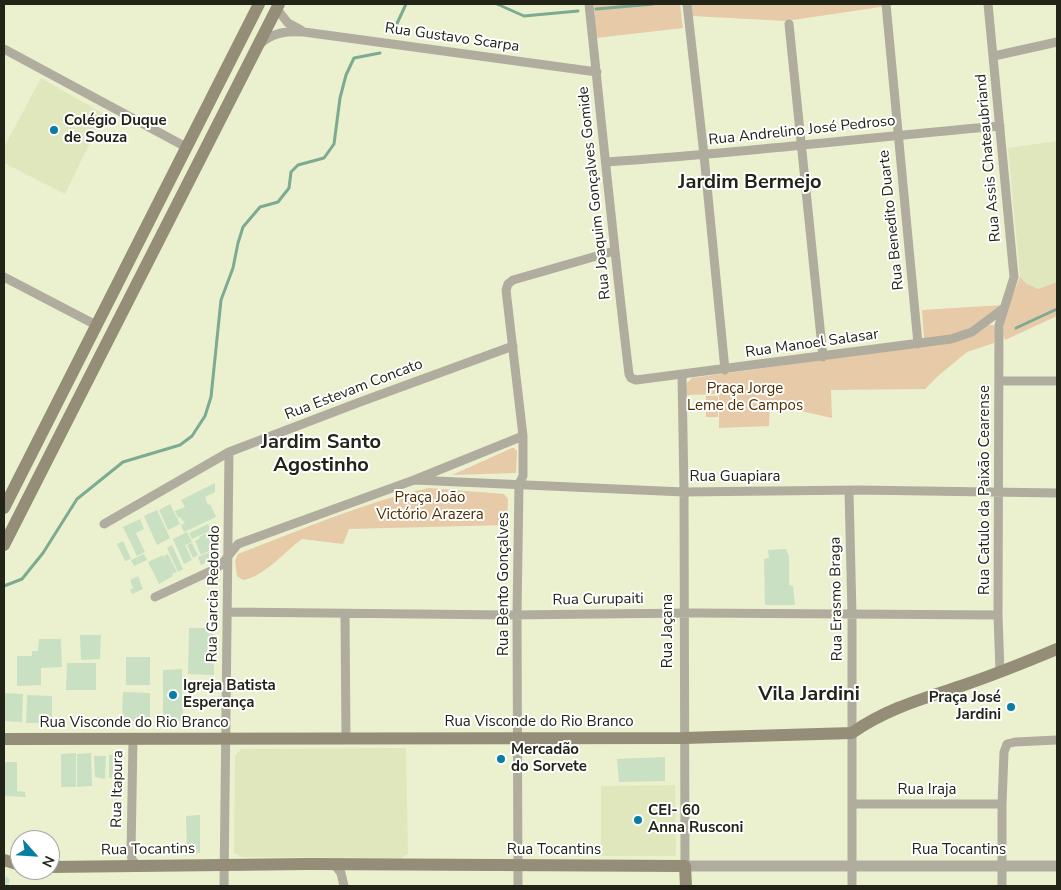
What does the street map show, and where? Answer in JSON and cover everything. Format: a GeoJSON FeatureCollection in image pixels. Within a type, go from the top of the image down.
{"type":"FeatureCollection","features":[{"type":"Feature","properties":{"kind":"main road"},"geometry":{"type":"LineString","coordinates":[[4,508],[259,4]]}},
{"type":"Feature","properties":{"kind":"main road"},"geometry":{"type":"LineString","coordinates":[[4,545],[277,6]]}},
{"type":"Feature","properties":{"kind":"main road"},"geometry":{"type":"LineString","coordinates":[[852,733],[866,722],[886,712],[1000,672],[1057,649]]}},
{"type":"Feature","properties":{"kind":"main road","name":"Rua Visconde do Rio Branco"},"geometry":{"type":"LineString","coordinates":[[4,739],[684,738],[852,733]]}},
{"type":"Feature","properties":{"kind":"main road","name":"Rua Tocantins"},"geometry":{"type":"LineString","coordinates":[[60,867],[334,864],[685,866]]}},
{"type":"Feature","properties":{"kind":"main road","name":"Rua Jaçana"},"geometry":{"type":"LineString","coordinates":[[685,866],[686,886]]}},
{"type":"Feature","properties":{"kind":"street","name":"Rua Joaquim Gonçalves Gomide"},"geometry":{"type":"LineString","coordinates":[[589,4],[614,251],[631,378]]}},
{"type":"Feature","properties":{"kind":"street"},"geometry":{"type":"LineString","coordinates":[[686,4],[704,155],[725,370]]}},
{"type":"Feature","properties":{"kind":"street","name":"Rua Benedito Duarte"},"geometry":{"type":"LineString","coordinates":[[886,4],[918,344]]}},
{"type":"Feature","properties":{"kind":"street","name":"Rua Assis Chateaubriand"},"geometry":{"type":"LineString","coordinates":[[988,4],[1014,277],[1004,308]]}},
{"type":"Feature","properties":{"kind":"street","name":"Rua Gustavo Scarpa"},"geometry":{"type":"LineString","coordinates":[[277,6],[288,23],[304,32]]}},
{"type":"Feature","properties":{"kind":"street"},"geometry":{"type":"LineString","coordinates":[[788,24],[824,357]]}},
{"type":"Feature","properties":{"kind":"street","name":"Rua Gustavo Scarpa"},"geometry":{"type":"LineString","coordinates":[[257,46],[282,32],[304,32],[597,72]]}},
{"type":"Feature","properties":{"kind":"street"},"geometry":{"type":"LineString","coordinates":[[994,56],[1057,42]]}},
{"type":"Feature","properties":{"kind":"street"},"geometry":{"type":"LineString","coordinates":[[4,49],[186,147]]}},
{"type":"Feature","properties":{"kind":"street","name":"Rua Andrelino José Pedroso"},"geometry":{"type":"LineString","coordinates":[[606,162],[704,155],[800,144],[1000,126]]}},
{"type":"Feature","properties":{"kind":"street","name":"Rua Bento Gonçalves"},"geometry":{"type":"LineString","coordinates":[[518,886],[517,615],[519,484],[523,476],[523,436],[506,290],[508,284],[513,280],[614,251]]}},
{"type":"Feature","properties":{"kind":"street"},"geometry":{"type":"LineString","coordinates":[[4,277],[96,325]]}},
{"type":"Feature","properties":{"kind":"street","name":"Rua Manoel Salasar"},"geometry":{"type":"LineString","coordinates":[[631,378],[636,380],[725,370],[951,339],[972,332],[1004,308]]}},
{"type":"Feature","properties":{"kind":"street","name":"Rua Catulo da Paixão Cearense"},"geometry":{"type":"LineString","coordinates":[[1000,672],[998,615],[1000,325],[1004,308]]}},
{"type":"Feature","properties":{"kind":"street"},"geometry":{"type":"LineString","coordinates":[[990,318],[995,319],[1000,325]]}},
{"type":"Feature","properties":{"kind":"street","name":"Rua Estevam Concato"},"geometry":{"type":"LineString","coordinates":[[104,524],[229,452],[512,346]]}},
{"type":"Feature","properties":{"kind":"street","name":"Rua Jaçana"},"geometry":{"type":"LineString","coordinates":[[682,375],[685,866]]}},
{"type":"Feature","properties":{"kind":"street"},"geometry":{"type":"LineString","coordinates":[[1000,381],[1057,381]]}},
{"type":"Feature","properties":{"kind":"street"},"geometry":{"type":"LineString","coordinates":[[155,597],[221,565],[238,544],[414,480],[523,436]]}},
{"type":"Feature","properties":{"kind":"street","name":"Rua Garcia Redondo"},"geometry":{"type":"LineString","coordinates":[[224,886],[229,452]]}},
{"type":"Feature","properties":{"kind":"street","name":"Rua Guapiara"},"geometry":{"type":"LineString","coordinates":[[414,480],[684,492],[1057,492]]}},
{"type":"Feature","properties":{"kind":"street","name":"Rua Erasmo Braga"},"geometry":{"type":"LineString","coordinates":[[849,491],[852,614],[852,886]]}},
{"type":"Feature","properties":{"kind":"street","name":"Rua Curupaiti"},"geometry":{"type":"LineString","coordinates":[[228,612],[517,615],[684,613],[998,615]]}},
{"type":"Feature","properties":{"kind":"street"},"geometry":{"type":"LineString","coordinates":[[345,614],[346,739]]}},
{"type":"Feature","properties":{"kind":"street","name":"Rua Itapura"},"geometry":{"type":"LineString","coordinates":[[133,739],[132,860],[139,867]]}},
{"type":"Feature","properties":{"kind":"street"},"geometry":{"type":"LineString","coordinates":[[1002,886],[1002,804],[1004,752],[1007,744],[1057,740]]}},
{"type":"Feature","properties":{"kind":"street","name":"Rua Iraja"},"geometry":{"type":"LineString","coordinates":[[852,804],[1002,804]]}},
{"type":"Feature","properties":{"kind":"street"},"geometry":{"type":"LineString","coordinates":[[334,864],[341,873],[344,886]]}},
{"type":"Feature","properties":{"kind":"street","name":"Rua Tocantins"},"geometry":{"type":"LineString","coordinates":[[685,866],[1057,866]]}},
{"type":"Feature","properties":{"kind":"shaded area","name":"Colégio Duque de Souza"},"geometry":{"type":"Polygon","coordinates":[[[41,78],[104,114],[65,194],[4,163],[4,147],[41,78]]]}},
{"type":"Feature","properties":{"kind":"shaded area"},"geometry":{"type":"Polygon","coordinates":[[[1057,141],[1057,282],[1038,289],[1031,287],[1020,277],[1008,148],[1057,141]]]}},
{"type":"Feature","properties":{"kind":"shaded area"},"geometry":{"type":"Polygon","coordinates":[[[406,748],[408,854],[401,858],[242,857],[234,853],[235,756],[241,749],[406,748]]]}},
{"type":"Feature","properties":{"kind":"shaded area","name":"CEI- 60 Anna Rusconi"},"geometry":{"type":"Polygon","coordinates":[[[675,785],[675,856],[601,856],[601,786],[675,785]]]}},
{"type":"Feature","properties":{"kind":"green space"},"geometry":{"type":"Polygon","coordinates":[[[594,4],[680,4],[683,28],[596,38],[594,4]]]}},
{"type":"Feature","properties":{"kind":"green space"},"geometry":{"type":"Polygon","coordinates":[[[690,4],[901,4],[786,21],[692,16],[690,4]]]}},
{"type":"Feature","properties":{"kind":"green space"},"geometry":{"type":"Polygon","coordinates":[[[1020,277],[1027,284],[1038,289],[1057,282],[1057,316],[1005,340],[1005,316],[1020,277]]]}},
{"type":"Feature","properties":{"kind":"green space"},"geometry":{"type":"Polygon","coordinates":[[[1003,305],[967,331],[948,337],[924,339],[922,310],[1003,305]]]}},
{"type":"Feature","properties":{"kind":"green space","name":"Praça Jorge Leme de Campos"},"geometry":{"type":"Polygon","coordinates":[[[989,325],[994,325],[996,329],[994,343],[967,352],[925,389],[831,390],[832,418],[770,404],[769,426],[719,428],[719,394],[686,395],[687,383],[692,378],[914,347],[973,336],[989,325]]]}},
{"type":"Feature","properties":{"kind":"green space"},"geometry":{"type":"Polygon","coordinates":[[[706,396],[718,396],[718,417],[706,417],[706,396]]]}},
{"type":"Feature","properties":{"kind":"green space"},"geometry":{"type":"Polygon","coordinates":[[[512,448],[517,451],[516,473],[452,475],[512,448]]]}},
{"type":"Feature","properties":{"kind":"green space","name":"Praça João Victório Arazera"},"geometry":{"type":"Polygon","coordinates":[[[429,488],[504,494],[508,499],[507,525],[349,529],[343,544],[302,539],[259,574],[243,580],[237,576],[235,561],[238,554],[357,509],[429,488]]]}},
{"type":"Feature","properties":{"kind":"building"},"geometry":{"type":"Polygon","coordinates":[[[215,483],[215,492],[205,497],[216,517],[184,532],[181,525],[185,523],[180,517],[178,518],[175,511],[185,507],[181,500],[215,483]]]}},
{"type":"Feature","properties":{"kind":"building"},"geometry":{"type":"Polygon","coordinates":[[[170,504],[180,524],[168,530],[159,510],[170,504]]]}},
{"type":"Feature","properties":{"kind":"building"},"geometry":{"type":"Polygon","coordinates":[[[157,510],[170,538],[157,545],[144,516],[157,510]]]}},
{"type":"Feature","properties":{"kind":"building"},"geometry":{"type":"Polygon","coordinates":[[[140,519],[144,529],[136,533],[145,552],[137,556],[123,527],[140,519]]]}},
{"type":"Feature","properties":{"kind":"building"},"geometry":{"type":"Polygon","coordinates":[[[208,524],[211,530],[192,539],[189,533],[208,524]]]}},
{"type":"Feature","properties":{"kind":"building"},"geometry":{"type":"Polygon","coordinates":[[[216,528],[217,544],[201,555],[195,541],[216,528]]]}},
{"type":"Feature","properties":{"kind":"building"},"geometry":{"type":"Polygon","coordinates":[[[187,532],[192,542],[185,545],[192,560],[184,564],[173,539],[187,532]]]}},
{"type":"Feature","properties":{"kind":"building"},"geometry":{"type":"Polygon","coordinates":[[[123,541],[131,559],[125,561],[117,544],[123,541]]]}},
{"type":"Feature","properties":{"kind":"building"},"geometry":{"type":"Polygon","coordinates":[[[192,543],[198,555],[193,558],[187,545],[192,543]]]}},
{"type":"Feature","properties":{"kind":"building"},"geometry":{"type":"Polygon","coordinates":[[[172,545],[183,569],[178,572],[167,548],[172,545]]]}},
{"type":"Feature","properties":{"kind":"building"},"geometry":{"type":"Polygon","coordinates":[[[786,549],[789,557],[789,585],[793,586],[795,605],[765,605],[764,559],[769,558],[768,550],[786,549]]]}},
{"type":"Feature","properties":{"kind":"building"},"geometry":{"type":"Polygon","coordinates":[[[214,550],[212,559],[201,565],[198,557],[214,550]]]}},
{"type":"Feature","properties":{"kind":"building"},"geometry":{"type":"Polygon","coordinates":[[[144,554],[147,560],[134,566],[131,560],[144,554]]]}},
{"type":"Feature","properties":{"kind":"building"},"geometry":{"type":"Polygon","coordinates":[[[168,554],[177,572],[159,584],[148,562],[163,555],[168,565],[164,556],[168,554]]]}},
{"type":"Feature","properties":{"kind":"building"},"geometry":{"type":"Polygon","coordinates":[[[138,576],[143,589],[132,594],[130,590],[133,588],[130,580],[138,576]]]}},
{"type":"Feature","properties":{"kind":"building"},"geometry":{"type":"Polygon","coordinates":[[[189,628],[213,628],[214,675],[188,674],[189,628]]]}},
{"type":"Feature","properties":{"kind":"building"},"geometry":{"type":"Polygon","coordinates":[[[80,635],[101,635],[100,659],[81,660],[80,635]]]}},
{"type":"Feature","properties":{"kind":"building"},"geometry":{"type":"Polygon","coordinates":[[[39,639],[61,639],[62,667],[41,668],[41,685],[17,686],[17,656],[32,656],[32,651],[38,651],[39,639]]]}},
{"type":"Feature","properties":{"kind":"building"},"geometry":{"type":"Polygon","coordinates":[[[126,657],[150,657],[150,685],[126,685],[126,657]]]}},
{"type":"Feature","properties":{"kind":"building"},"geometry":{"type":"Polygon","coordinates":[[[67,663],[96,663],[96,690],[66,690],[67,663]]]}},
{"type":"Feature","properties":{"kind":"building","name":"Igreja Batista Esperança"},"geometry":{"type":"Polygon","coordinates":[[[182,669],[183,721],[163,721],[163,670],[182,669]]]}},
{"type":"Feature","properties":{"kind":"building"},"geometry":{"type":"Polygon","coordinates":[[[123,692],[150,693],[150,721],[122,721],[123,692]]]}},
{"type":"Feature","properties":{"kind":"building"},"geometry":{"type":"Polygon","coordinates":[[[4,693],[23,694],[22,722],[4,721],[4,693]]]}},
{"type":"Feature","properties":{"kind":"building"},"geometry":{"type":"Polygon","coordinates":[[[27,695],[52,696],[52,723],[26,723],[27,695]]]}},
{"type":"Feature","properties":{"kind":"building"},"geometry":{"type":"Polygon","coordinates":[[[97,717],[112,717],[112,729],[98,729],[97,717]]]}},
{"type":"Feature","properties":{"kind":"building"},"geometry":{"type":"Polygon","coordinates":[[[76,753],[76,787],[61,787],[61,754],[76,753]]]}},
{"type":"Feature","properties":{"kind":"building"},"geometry":{"type":"Polygon","coordinates":[[[91,753],[92,786],[77,787],[77,754],[91,753]]]}},
{"type":"Feature","properties":{"kind":"building"},"geometry":{"type":"Polygon","coordinates":[[[109,755],[121,755],[121,778],[109,778],[109,755]]]}},
{"type":"Feature","properties":{"kind":"building"},"geometry":{"type":"Polygon","coordinates":[[[94,756],[106,756],[105,779],[95,777],[94,756]]]}},
{"type":"Feature","properties":{"kind":"building"},"geometry":{"type":"Polygon","coordinates":[[[665,757],[665,781],[619,782],[617,759],[665,757]]]}},
{"type":"Feature","properties":{"kind":"building"},"geometry":{"type":"Polygon","coordinates":[[[6,762],[17,762],[17,791],[25,792],[26,797],[4,796],[4,764],[6,762]]]}},
{"type":"Feature","properties":{"kind":"building"},"geometry":{"type":"Polygon","coordinates":[[[200,815],[200,853],[187,854],[186,816],[200,815]]]}},
{"type":"Feature","properties":{"kind":"building"},"geometry":{"type":"Polygon","coordinates":[[[6,876],[10,880],[8,886],[4,886],[4,877],[6,878],[6,876]]]}},
{"type":"Feature","properties":{"kind":"waterway"},"geometry":{"type":"LineString","coordinates":[[394,30],[406,4]]}},
{"type":"Feature","properties":{"kind":"waterway"},"geometry":{"type":"LineString","coordinates":[[497,4],[524,16],[578,11]]}},
{"type":"Feature","properties":{"kind":"waterway"},"geometry":{"type":"LineString","coordinates":[[596,9],[653,4]]}},
{"type":"Feature","properties":{"kind":"waterway"},"geometry":{"type":"LineString","coordinates":[[4,586],[22,579],[43,553],[77,499],[123,462],[180,445],[192,436],[205,416],[211,397],[221,300],[233,268],[243,227],[260,207],[278,202],[289,188],[291,172],[298,165],[324,158],[334,144],[340,98],[346,75],[354,58],[380,53]]}},
{"type":"Feature","properties":{"kind":"waterway"},"geometry":{"type":"LineString","coordinates":[[1016,328],[1057,309]]}},
{"type":"Feature","properties":{"kind":"place","name":"Colégio Duque de Souza"},"geometry":{"type":"Point","coordinates":[54,130]}},
{"type":"Feature","properties":{"kind":"place","name":"Igreja Batista Esperança"},"geometry":{"type":"Point","coordinates":[173,695]}},
{"type":"Feature","properties":{"kind":"place","name":"Praça José Jardini"},"geometry":{"type":"Point","coordinates":[1011,707]}},
{"type":"Feature","properties":{"kind":"place","name":"Mercadão do Sorvete"},"geometry":{"type":"Point","coordinates":[501,759]}},
{"type":"Feature","properties":{"kind":"place","name":"CEI- 60 Anna Rusconi"},"geometry":{"type":"Point","coordinates":[638,820]}},
{"type":"Feature","properties":{"kind":"district","name":"Jardim Bermejo"},"geometry":{"type":"Point","coordinates":[750,183]}},
{"type":"Feature","properties":{"kind":"district","name":"Jardim Santo Agostinho"},"geometry":{"type":"Point","coordinates":[321,454]}},
{"type":"Feature","properties":{"kind":"district","name":"Vila Jardini"},"geometry":{"type":"Point","coordinates":[809,695]}}]}
